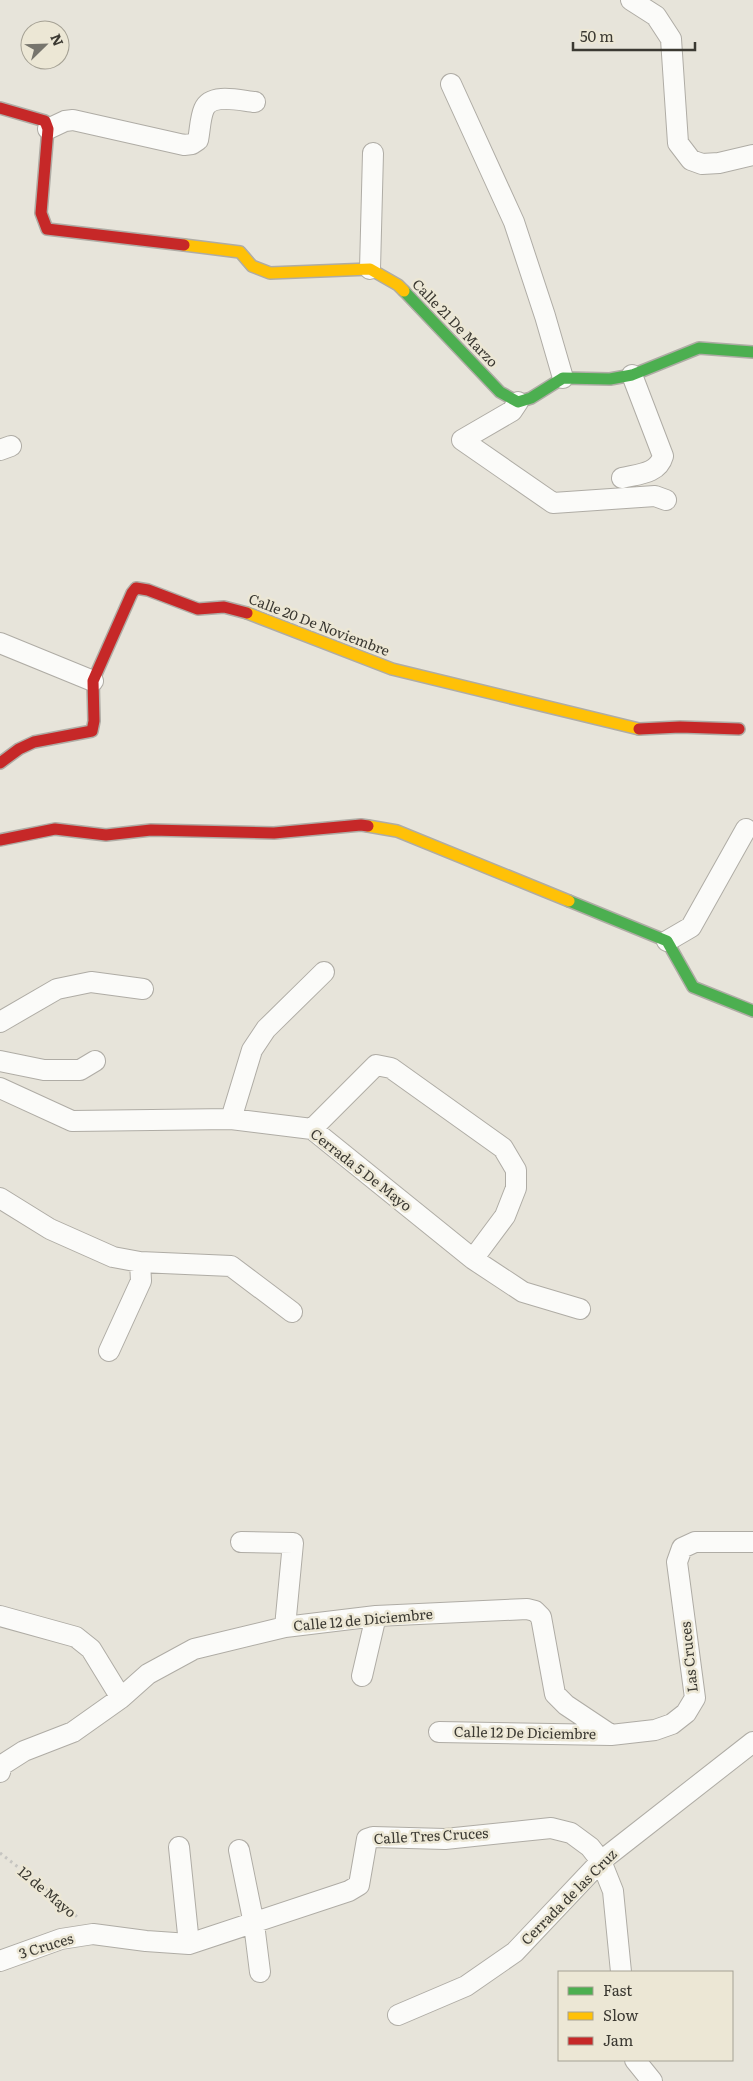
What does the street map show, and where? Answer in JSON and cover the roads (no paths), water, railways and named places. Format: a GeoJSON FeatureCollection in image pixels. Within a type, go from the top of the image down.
{"type":"FeatureCollection","features":[{"type":"Feature","properties":{"kind":"street"},"geometry":{"type":"LineString","coordinates":[[631,0],[656,16],[672,39],[678,143],[691,160],[702,164],[719,163],[753,155]]}},
{"type":"Feature","properties":{"kind":"street"},"geometry":{"type":"LineString","coordinates":[[452,84],[514,222],[545,316],[562,378]]}},
{"type":"Feature","properties":{"kind":"street"},"geometry":{"type":"LineString","coordinates":[[48,129],[73,120],[184,145],[192,144],[198,140],[204,108],[212,101],[226,99],[255,102]]}},
{"type":"Feature","properties":{"kind":"street"},"geometry":{"type":"LineString","coordinates":[[0,108],[45,121],[48,129],[41,213],[47,229],[240,252],[252,266],[270,272],[370,269],[373,153]]}},
{"type":"Feature","properties":{"kind":"street","name":"Calle 21 De Marzo"},"geometry":{"type":"LineString","coordinates":[[370,269],[398,285],[500,392],[518,402]]}},
{"type":"Feature","properties":{"kind":"street"},"geometry":{"type":"LineString","coordinates":[[666,500],[655,496],[553,503],[462,440],[512,411],[518,402],[531,398],[562,378],[610,379],[632,375],[699,348],[753,352]]}},
{"type":"Feature","properties":{"kind":"street"},"geometry":{"type":"LineString","coordinates":[[622,478],[657,469],[662,463],[664,456],[632,375]]}},
{"type":"Feature","properties":{"kind":"street","name":"Calle 20 De Noviembre"},"geometry":{"type":"LineString","coordinates":[[0,763],[25,745],[53,737],[83,734],[92,731],[94,721],[93,681],[132,593],[136,588],[148,590],[198,609],[224,607],[244,612],[392,669],[644,730],[680,727],[739,729]]}},
{"type":"Feature","properties":{"kind":"street"},"geometry":{"type":"LineString","coordinates":[[0,643],[93,681]]}},
{"type":"Feature","properties":{"kind":"street"},"geometry":{"type":"LineString","coordinates":[[0,840],[54,829],[106,835],[151,830],[274,833],[361,825],[397,831],[667,941],[693,987],[753,1011]]}},
{"type":"Feature","properties":{"kind":"street"},"geometry":{"type":"LineString","coordinates":[[667,941],[691,927],[746,829]]}},
{"type":"Feature","properties":{"kind":"street"},"geometry":{"type":"LineString","coordinates":[[231,1119],[252,1050],[266,1030],[324,972]]}},
{"type":"Feature","properties":{"kind":"street"},"geometry":{"type":"LineString","coordinates":[[0,1022],[56,989],[92,982],[143,989]]}},
{"type":"Feature","properties":{"kind":"street"},"geometry":{"type":"LineString","coordinates":[[0,1061],[44,1070],[80,1070],[95,1061]]}},
{"type":"Feature","properties":{"kind":"street"},"geometry":{"type":"LineString","coordinates":[[312,1129],[376,1065],[391,1068],[503,1148],[516,1170],[516,1188],[505,1216],[473,1259]]}},
{"type":"Feature","properties":{"kind":"street","name":"Cerrada 5 De Mayo"},"geometry":{"type":"LineString","coordinates":[[0,1088],[72,1121],[231,1119],[312,1129],[473,1259],[522,1292],[580,1309]]}},
{"type":"Feature","properties":{"kind":"street"},"geometry":{"type":"LineString","coordinates":[[0,1198],[50,1229],[113,1257],[140,1262],[231,1266],[292,1312]]}},
{"type":"Feature","properties":{"kind":"street"},"geometry":{"type":"LineString","coordinates":[[109,1351],[141,1281],[140,1262]]}},
{"type":"Feature","properties":{"kind":"street"},"geometry":{"type":"LineString","coordinates":[[240,1542],[293,1543],[285,1627]]}},
{"type":"Feature","properties":{"kind":"street","name":"Las Cruces"},"geometry":{"type":"LineString","coordinates":[[611,1735],[654,1730],[672,1724],[686,1713],[695,1698],[677,1562],[682,1548],[695,1542],[753,1542]]}},
{"type":"Feature","properties":{"kind":"street","name":"Calle 12 de Diciembre"},"geometry":{"type":"LineString","coordinates":[[0,1772],[2,1765],[24,1751],[73,1732],[122,1698],[148,1674],[194,1649],[285,1627],[376,1616],[526,1609],[535,1611],[541,1618],[555,1694],[566,1705],[611,1735]]}},
{"type":"Feature","properties":{"kind":"street"},"geometry":{"type":"LineString","coordinates":[[0,1616],[76,1637],[91,1649],[122,1698]]}},
{"type":"Feature","properties":{"kind":"street","name":"Calle 12 De Diciembre"},"geometry":{"type":"LineString","coordinates":[[362,1676],[376,1616]]}},
{"type":"Feature","properties":{"kind":"street","name":"Calle 12 De Diciembre"},"geometry":{"type":"LineString","coordinates":[[439,1732],[611,1735]]}},
{"type":"Feature","properties":{"kind":"street","name":"Cerrada de las Cruz"},"geometry":{"type":"LineString","coordinates":[[398,2015],[466,1986],[515,1952],[602,1860],[753,1742]]}},
{"type":"Feature","properties":{"kind":"street","name":"Calle Tres Cruces"},"geometry":{"type":"LineString","coordinates":[[93,1934],[188,1944],[254,1924],[359,1885],[365,1845],[367,1839],[372,1836],[445,1839],[551,1828],[571,1833],[590,1847],[602,1860],[613,1891],[621,1971]]}},
{"type":"Feature","properties":{"kind":"street"},"geometry":{"type":"LineString","coordinates":[[179,1847],[188,1944]]}},
{"type":"Feature","properties":{"kind":"street"},"geometry":{"type":"LineString","coordinates":[[239,1850],[254,1924],[260,1972]]}},
{"type":"Feature","properties":{"kind":"street","name":"3 Cruces"},"geometry":{"type":"LineString","coordinates":[[0,1960],[61,1939],[93,1934]]}},
{"type":"Feature","properties":{"kind":"street"},"geometry":{"type":"LineString","coordinates":[[636,2061],[652,2081]]}}]}
